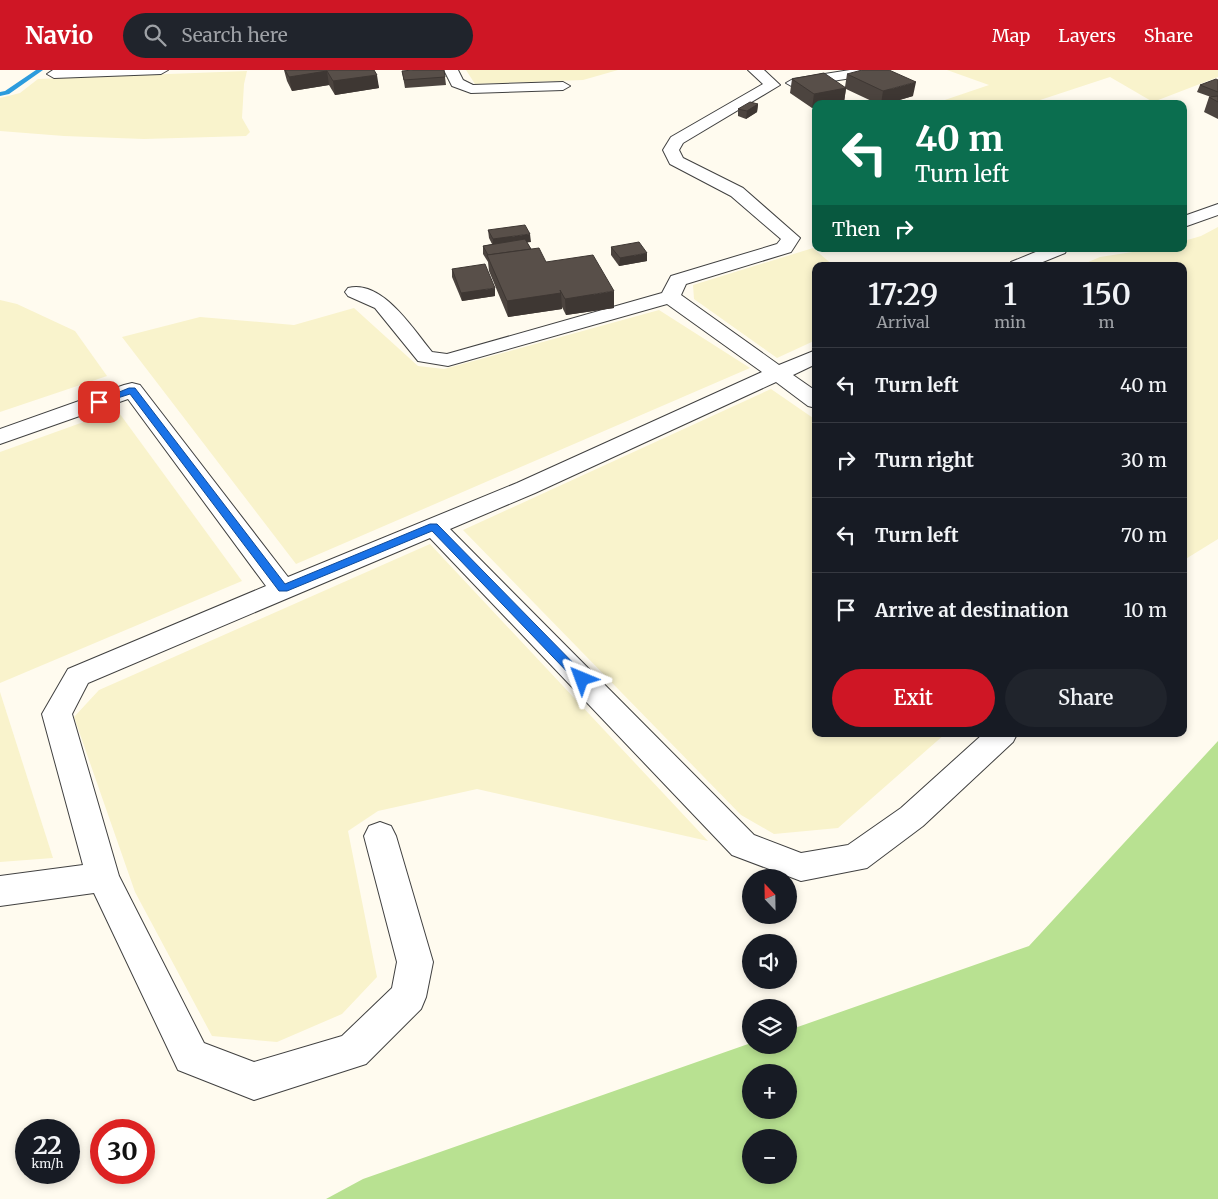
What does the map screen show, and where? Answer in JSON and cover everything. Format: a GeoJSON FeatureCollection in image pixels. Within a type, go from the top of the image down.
{"type":"FeatureCollection","features":[{"type":"Feature","properties":{"kind":"street"},"geometry":{"type":"LineString","coordinates":[[54,74],[161,70]]}},
{"type":"Feature","properties":{"kind":"street"},"geometry":{"type":"LineString","coordinates":[[451,70],[457,83],[471,88],[563,86]]}},
{"type":"Feature","properties":{"kind":"street"},"geometry":{"type":"LineString","coordinates":[[755,70],[773,85]]}},
{"type":"Feature","properties":{"kind":"street"},"geometry":{"type":"LineString","coordinates":[[356,292],[382,304],[426,357],[448,360],[670,297],[678,280],[784,248],[791,238],[737,192],[676,161],[671,150],[677,140],[773,85],[821,80],[878,70]]}},
{"type":"Feature","properties":{"kind":"street"},"geometry":{"type":"LineString","coordinates":[[1187,221],[1218,209]]}},
{"type":"Feature","properties":{"kind":"street"},"geometry":{"type":"LineString","coordinates":[[1027,262],[1051,252]]}},
{"type":"Feature","properties":{"kind":"street"},"geometry":{"type":"LineString","coordinates":[[670,297],[812,398]]}},
{"type":"Feature","properties":{"kind":"street"},"geometry":{"type":"LineString","coordinates":[[380,836],[415,962],[408,997],[353,1051],[254,1081],[191,1057],[103,877],[56,714],[78,676],[526,488],[812,358]]}},
{"type":"Feature","properties":{"kind":"street"},"geometry":{"type":"LineString","coordinates":[[0,437],[132,390],[283,589]]}},
{"type":"Feature","properties":{"kind":"street"},"geometry":{"type":"LineString","coordinates":[[433,526],[743,845],[800,867],[855,858],[912,818],[999,737]]}},
{"type":"Feature","properties":{"kind":"street"},"geometry":{"type":"LineString","coordinates":[[0,890],[103,877]]}},
{"type":"Feature","properties":{"kind":"shaded area"},"geometry":{"type":"Polygon","coordinates":[[[466,70],[618,70],[583,80],[475,84],[466,70]]]}},
{"type":"Feature","properties":{"kind":"shaded area"},"geometry":{"type":"Polygon","coordinates":[[[947,70],[1218,70],[1218,77],[1158,100],[1150,100],[1110,77],[1040,100],[945,100],[989,85],[947,70]]]}},
{"type":"Feature","properties":{"kind":"shaded area"},"geometry":{"type":"Polygon","coordinates":[[[247,71],[244,84],[242,118],[250,132],[246,136],[144,139],[0,131],[0,98],[20,93],[38,79],[247,71]]]}},
{"type":"Feature","properties":{"kind":"shaded area"},"geometry":{"type":"Polygon","coordinates":[[[1218,227],[1218,539],[1187,558],[1187,262],[1088,262],[1100,257],[1132,252],[1187,252],[1187,240],[1201,236],[1218,227]]]}},
{"type":"Feature","properties":{"kind":"shaded area"},"geometry":{"type":"Polygon","coordinates":[[[812,248],[812,252],[818,252],[829,262],[812,262],[812,342],[777,358],[694,299],[693,285],[812,248]]]}},
{"type":"Feature","properties":{"kind":"shaded area"},"geometry":{"type":"Polygon","coordinates":[[[0,300],[17,304],[75,331],[107,376],[0,412],[0,300]]]}},
{"type":"Feature","properties":{"kind":"shaded area"},"geometry":{"type":"Polygon","coordinates":[[[354,308],[418,366],[444,369],[659,310],[750,368],[296,564],[122,337],[200,317],[294,325],[354,308]]]}},
{"type":"Feature","properties":{"kind":"shaded area"},"geometry":{"type":"Polygon","coordinates":[[[771,389],[812,417],[812,737],[942,737],[838,828],[774,834],[741,815],[463,530],[771,389]]]}},
{"type":"Feature","properties":{"kind":"shaded area"},"geometry":{"type":"Polygon","coordinates":[[[117,410],[242,581],[0,683],[0,452],[117,410]]]}},
{"type":"Feature","properties":{"kind":"shaded area"},"geometry":{"type":"Polygon","coordinates":[[[430,544],[708,841],[477,789],[378,811],[348,831],[377,977],[342,1014],[277,1042],[212,1036],[135,892],[74,717],[99,690],[430,544]]]}},
{"type":"Feature","properties":{"kind":"shaded area"},"geometry":{"type":"Polygon","coordinates":[[[0,692],[53,858],[0,862],[0,692]]]}},
{"type":"Feature","properties":{"kind":"green space"},"geometry":{"type":"Polygon","coordinates":[[[1218,741],[1218,1199],[326,1199],[363,1179],[742,1046],[742,1054],[797,1054],[797,1027],[1029,946],[1218,741]]]}},
{"type":"Feature","properties":{"kind":"building"},"geometry":{"type":"Polygon","coordinates":[[[285,70],[374,70],[377,75],[333,81],[327,71],[289,77],[285,70]]]}},
{"type":"Feature","properties":{"kind":"building"},"geometry":{"type":"Polygon","coordinates":[[[444,70],[445,77],[404,80],[402,71],[444,70]]]}},
{"type":"Feature","properties":{"kind":"building"},"geometry":{"type":"Polygon","coordinates":[[[862,70],[889,70],[916,82],[883,91],[847,74],[862,70]]]}},
{"type":"Feature","properties":{"kind":"building"},"geometry":{"type":"Polygon","coordinates":[[[824,73],[846,88],[814,94],[792,79],[824,73]]]}},
{"type":"Feature","properties":{"kind":"building"},"geometry":{"type":"Polygon","coordinates":[[[1218,80],[1218,92],[1200,85],[1218,80]]]}},
{"type":"Feature","properties":{"kind":"building"},"geometry":{"type":"Polygon","coordinates":[[[1218,96],[1218,102],[1209,97],[1218,96]]]}},
{"type":"Feature","properties":{"kind":"building"},"geometry":{"type":"Polygon","coordinates":[[[750,102],[758,104],[747,111],[738,109],[750,102]]]}},
{"type":"Feature","properties":{"kind":"building"},"geometry":{"type":"Polygon","coordinates":[[[525,225],[530,234],[493,239],[488,230],[525,225]]]}},
{"type":"Feature","properties":{"kind":"building"},"geometry":{"type":"Polygon","coordinates":[[[525,239],[531,249],[488,255],[483,246],[525,239]]]}},
{"type":"Feature","properties":{"kind":"building"},"geometry":{"type":"Polygon","coordinates":[[[639,242],[647,253],[620,258],[611,247],[639,242]]]}},
{"type":"Feature","properties":{"kind":"building"},"geometry":{"type":"Polygon","coordinates":[[[539,248],[546,262],[593,255],[614,291],[565,299],[560,290],[561,293],[507,301],[487,255],[539,248]]]}},
{"type":"Feature","properties":{"kind":"building"},"geometry":{"type":"Polygon","coordinates":[[[485,264],[495,288],[461,293],[452,269],[485,264]]]}},
{"type":"Feature","properties":{"kind":"waterway"},"geometry":{"type":"LineString","coordinates":[[0,94],[7,93],[40,70]]}},
{"type":"Feature","properties":{"kind":"route"},"geometry":{"type":"LineString","coordinates":[[99,402],[132,390],[283,589],[433,526],[582,679]]}}]}
